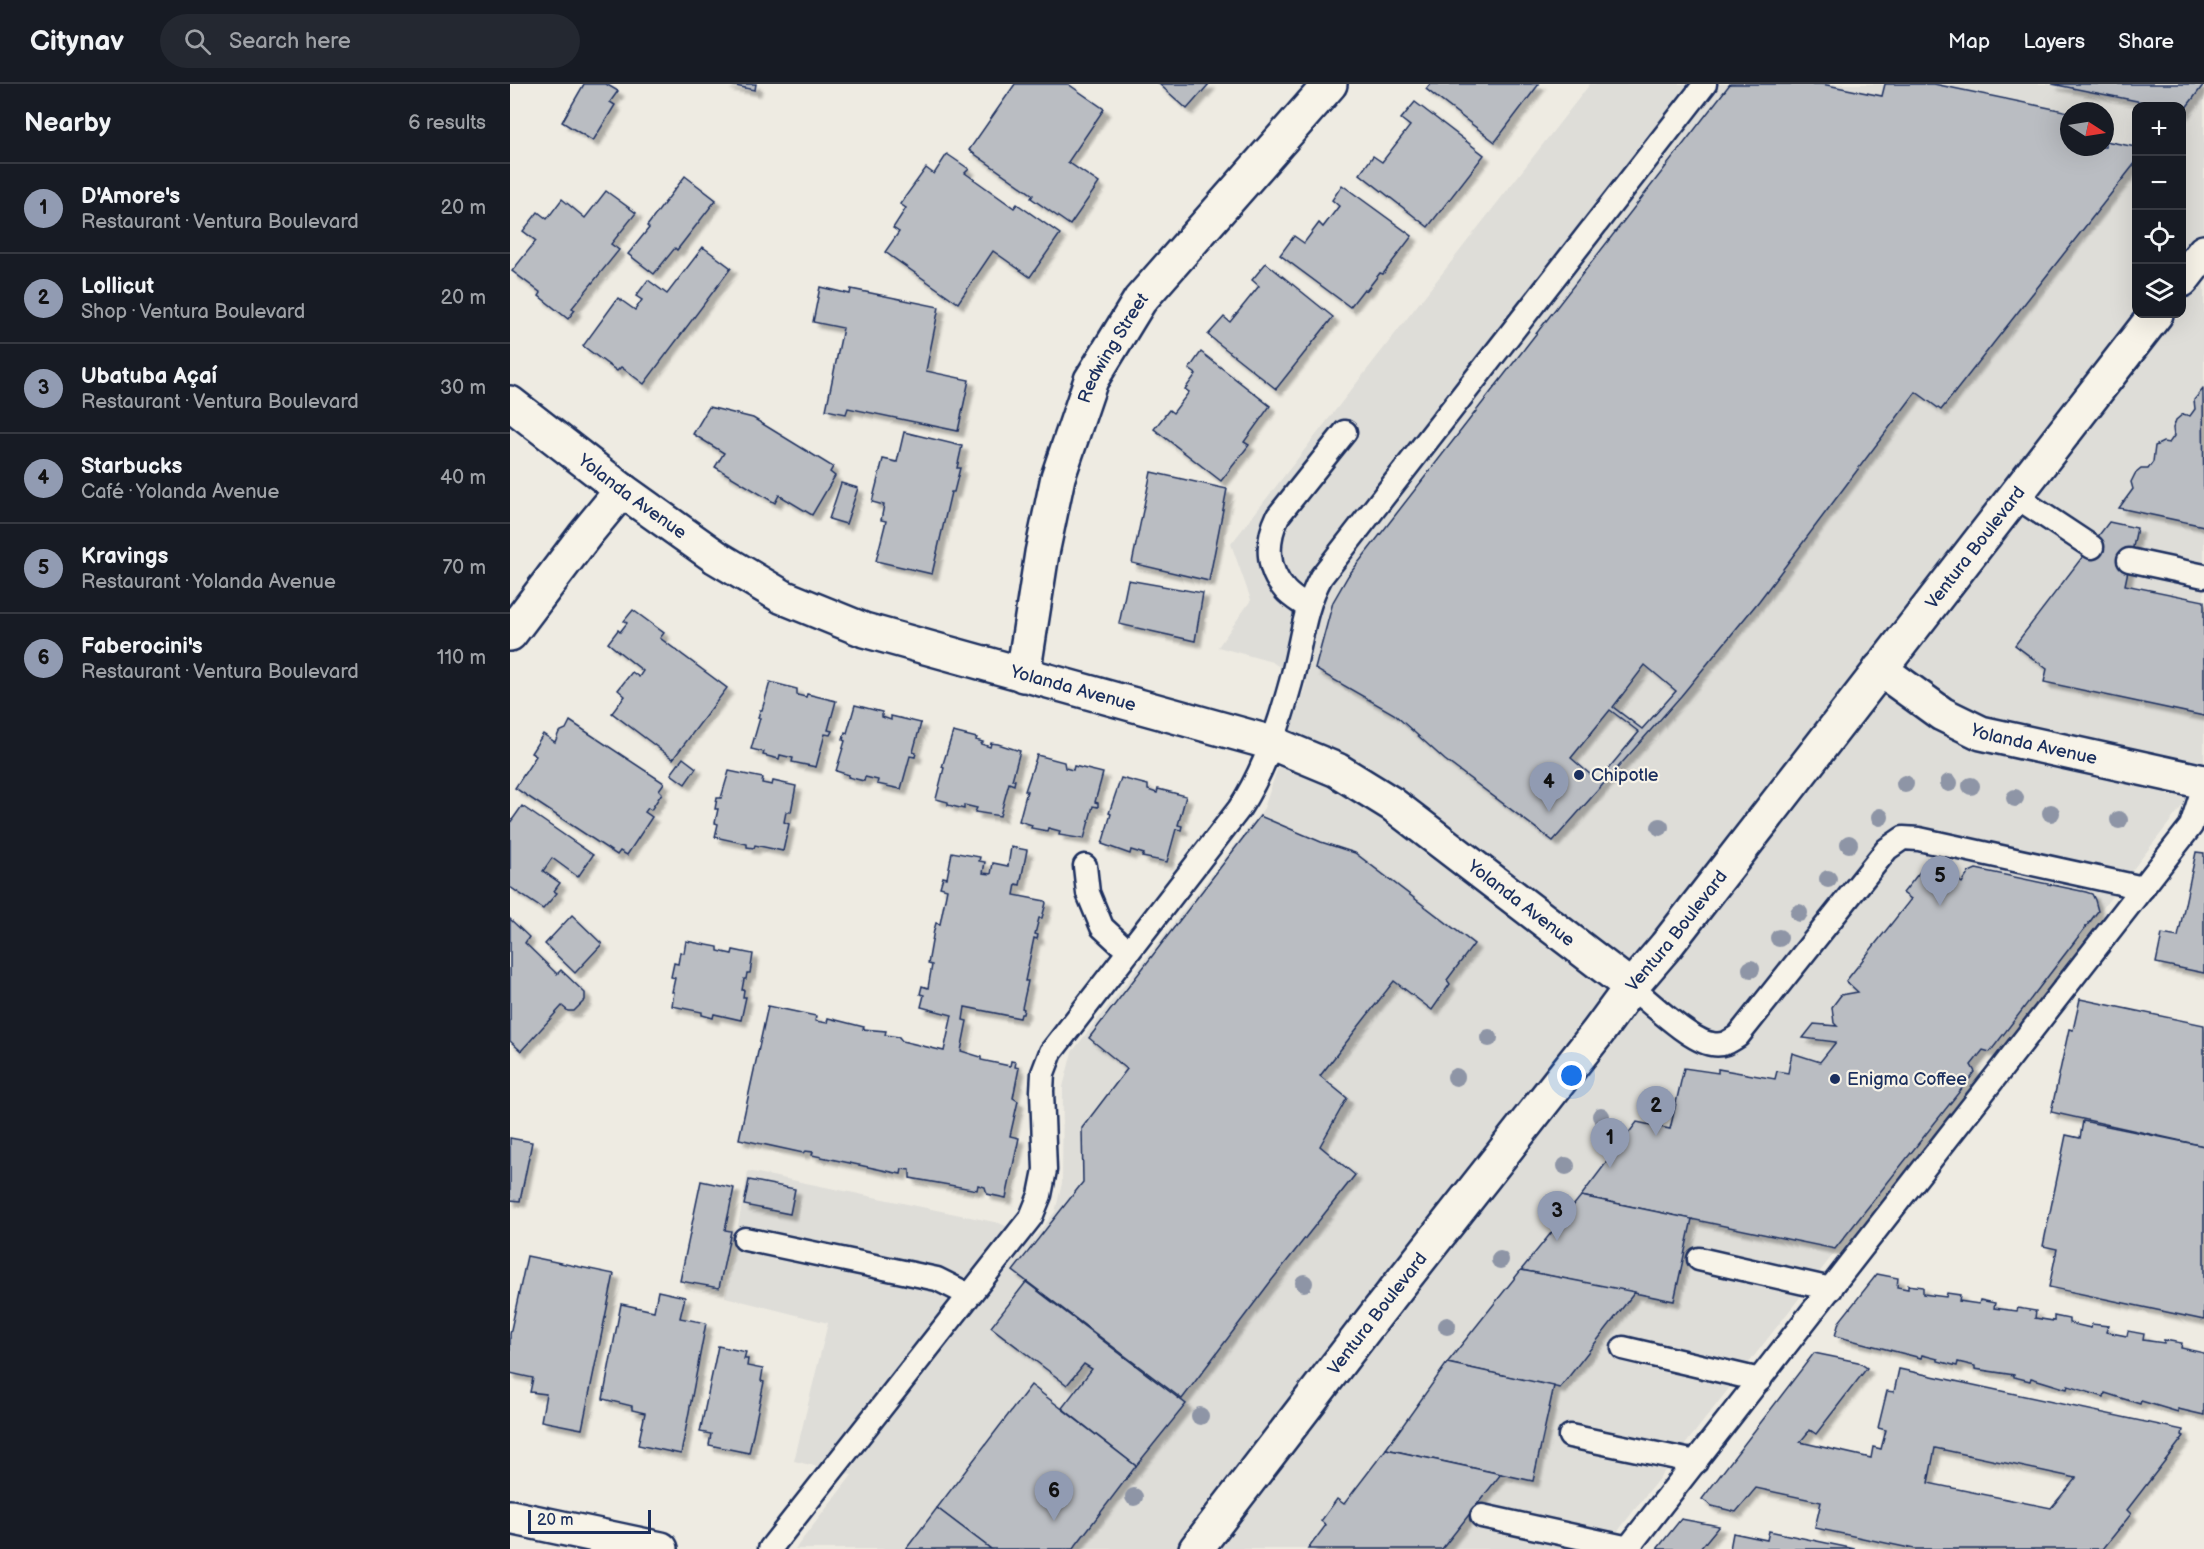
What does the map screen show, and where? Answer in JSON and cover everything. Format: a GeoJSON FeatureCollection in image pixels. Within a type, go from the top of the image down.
{"type":"FeatureCollection","features":[{"type":"Feature","properties":{"kind":"street","name":"Redwing Street"},"geometry":{"type":"LineString","coordinates":[[1023,675],[1042,553],[1058,477],[1091,380],[1140,300],[1330,84]]}},
{"type":"Feature","properties":{"kind":"street"},"geometry":{"type":"LineString","coordinates":[[2186,274],[2204,252]]}},
{"type":"Feature","properties":{"kind":"street","name":"Ventura Boulevard"},"geometry":{"type":"LineString","coordinates":[[1196,1549],[2153,318]]}},
{"type":"Feature","properties":{"kind":"street","name":"Yolanda Avenue"},"geometry":{"type":"LineString","coordinates":[[510,403],[622,490],[716,557],[783,597],[864,630],[1272,743],[1337,770],[1392,804],[1631,987]]}},
{"type":"Feature","properties":{"kind":"street"},"geometry":{"type":"LineString","coordinates":[[510,634],[622,490]]}},
{"type":"Feature","properties":{"kind":"street","name":"Yolanda Avenue"},"geometry":{"type":"LineString","coordinates":[[1880,669],[1941,714],[1981,733],[2204,784]]}},
{"type":"Feature","properties":{"kind":"street"},"geometry":{"type":"LineString","coordinates":[[510,1517],[661,1549]]}},
{"type":"Feature","properties":{"kind":"lane"},"geometry":{"type":"LineString","coordinates":[[770,1549],[1031,1217],[1040,1195],[1045,1170],[1042,1090],[1043,1073],[1051,1052],[1239,809],[1251,790],[1272,743],[1292,682],[1307,608],[1321,577],[1705,84]]}},
{"type":"Feature","properties":{"kind":"lane"},"geometry":{"type":"LineString","coordinates":[[1307,608],[1286,592],[1279,582],[1268,546],[1270,531],[1278,516],[1346,432]]}},
{"type":"Feature","properties":{"kind":"lane"},"geometry":{"type":"LineString","coordinates":[[2015,496],[2092,547]]}},
{"type":"Feature","properties":{"kind":"lane"},"geometry":{"type":"LineString","coordinates":[[2129,560],[2204,576]]}},
{"type":"Feature","properties":{"kind":"lane"},"geometry":{"type":"LineString","coordinates":[[1482,1516],[1628,1548],[2191,826],[2204,784]]}},
{"type":"Feature","properties":{"kind":"lane"},"geometry":{"type":"LineString","coordinates":[[1631,987],[1689,1034],[1711,1044],[1726,1044],[1738,1036],[1887,849],[1903,838],[1919,839],[2144,888]]}},
{"type":"Feature","properties":{"kind":"lane"},"geometry":{"type":"LineString","coordinates":[[1085,866],[1088,893],[1102,927],[1128,951]]}},
{"type":"Feature","properties":{"kind":"lane"},"geometry":{"type":"LineString","coordinates":[[745,1239],[937,1279],[969,1295]]}},
{"type":"Feature","properties":{"kind":"lane"},"geometry":{"type":"LineString","coordinates":[[1699,1259],[1831,1288]]}},
{"type":"Feature","properties":{"kind":"lane"},"geometry":{"type":"LineString","coordinates":[[1623,1348],[1760,1380]]}},
{"type":"Feature","properties":{"kind":"lane"},"geometry":{"type":"LineString","coordinates":[[1570,1436],[1696,1462]]}},
{"type":"Feature","properties":{"kind":"shaded area"},"geometry":{"type":"Polygon","coordinates":[[[1590,84],[2204,84],[2204,778],[1604,1549],[795,1549],[852,1475],[794,1461],[828,1323],[725,1297],[748,1171],[999,1223],[1034,1238],[1055,1212],[1062,1183],[1063,1087],[1072,1052],[1264,808],[1306,684],[1272,662],[1218,647],[1251,600],[1231,544],[1590,84]]]}},
{"type":"Feature","properties":{"kind":"building"},"geometry":{"type":"Polygon","coordinates":[[[584,84],[606,84],[618,91],[610,102],[615,105],[593,141],[562,122],[584,84]]]}},
{"type":"Feature","properties":{"kind":"building"},"geometry":{"type":"Polygon","coordinates":[[[726,84],[756,84],[755,90],[726,84]]]}},
{"type":"Feature","properties":{"kind":"building"},"geometry":{"type":"Polygon","coordinates":[[[1015,84],[1068,84],[1104,109],[1068,162],[1099,183],[1070,225],[1031,198],[1033,195],[969,150],[1015,84]]]}},
{"type":"Feature","properties":{"kind":"building"},"geometry":{"type":"Polygon","coordinates":[[[1159,84],[1209,84],[1187,109],[1159,84]]]}},
{"type":"Feature","properties":{"kind":"building"},"geometry":{"type":"Polygon","coordinates":[[[1430,84],[1539,84],[1495,142],[1426,89],[1430,84]]]}},
{"type":"Feature","properties":{"kind":"building"},"geometry":{"type":"Polygon","coordinates":[[[1730,84],[1822,84],[1882,96],[1885,84],[1934,84],[2060,110],[2060,156],[2114,156],[2114,143],[2132,146],[2132,167],[1941,410],[1916,392],[1759,601],[1681,696],[1553,841],[1445,760],[1394,714],[1315,669],[1333,602],[1348,576],[1730,84]],[[1645,665],[1613,707],[1642,729],[1676,691],[1645,665]],[[1610,710],[1571,758],[1598,781],[1639,732],[1610,710]]]}},
{"type":"Feature","properties":{"kind":"building"},"geometry":{"type":"Polygon","coordinates":[[[2052,84],[2204,84],[2186,108],[2186,102],[2142,102],[2052,84]]]}},
{"type":"Feature","properties":{"kind":"building"},"geometry":{"type":"Polygon","coordinates":[[[1415,102],[1484,155],[1428,227],[1360,174],[1373,156],[1382,162],[1410,126],[1401,119],[1415,102]]]}},
{"type":"Feature","properties":{"kind":"building"},"geometry":{"type":"Polygon","coordinates":[[[947,154],[969,169],[965,173],[1014,208],[1017,204],[1060,234],[1030,277],[993,251],[958,303],[885,252],[899,232],[893,228],[906,208],[900,204],[926,168],[934,174],[947,154]]]}},
{"type":"Feature","properties":{"kind":"building"},"geometry":{"type":"Polygon","coordinates":[[[685,176],[716,200],[677,250],[675,248],[654,274],[628,254],[685,176]]]}},
{"type":"Feature","properties":{"kind":"building"},"geometry":{"type":"Polygon","coordinates":[[[1342,185],[1412,236],[1383,274],[1380,273],[1366,291],[1364,289],[1350,307],[1280,255],[1294,236],[1304,243],[1319,223],[1323,227],[1339,206],[1332,200],[1342,185]]]}},
{"type":"Feature","properties":{"kind":"building"},"geometry":{"type":"Polygon","coordinates":[[[606,191],[636,213],[611,244],[619,250],[572,308],[575,310],[568,319],[539,296],[541,293],[512,271],[536,241],[523,231],[538,212],[547,219],[562,199],[585,218],[606,191]]]}},
{"type":"Feature","properties":{"kind":"building"},"geometry":{"type":"Polygon","coordinates":[[[703,247],[731,268],[644,384],[621,367],[617,371],[583,346],[618,298],[635,310],[642,300],[636,296],[648,280],[667,294],[703,247]]]}},
{"type":"Feature","properties":{"kind":"building"},"geometry":{"type":"Polygon","coordinates":[[[1266,263],[1333,317],[1276,389],[1208,335],[1224,317],[1230,322],[1259,286],[1252,280],[1266,263]]]}},
{"type":"Feature","properties":{"kind":"building"},"geometry":{"type":"Polygon","coordinates":[[[820,287],[850,294],[851,289],[939,307],[926,371],[969,380],[958,431],[848,408],[846,414],[826,410],[843,328],[813,322],[820,287]]]}},
{"type":"Feature","properties":{"kind":"building"},"geometry":{"type":"Polygon","coordinates":[[[1201,352],[1270,406],[1244,442],[1249,445],[1221,481],[1154,429],[1169,410],[1173,413],[1189,392],[1185,389],[1196,374],[1189,369],[1201,352]]]}},
{"type":"Feature","properties":{"kind":"building"},"geometry":{"type":"Polygon","coordinates":[[[2203,389],[2204,526],[2119,508],[2133,489],[2131,482],[2135,474],[2141,469],[2148,469],[2153,462],[2155,446],[2163,442],[2169,443],[2174,436],[2173,428],[2176,420],[2183,414],[2190,416],[2195,409],[2194,400],[2203,389]]]}},
{"type":"Feature","properties":{"kind":"building"},"geometry":{"type":"Polygon","coordinates":[[[709,407],[753,418],[833,467],[830,472],[835,476],[812,515],[779,495],[775,503],[715,467],[724,453],[693,434],[709,407]]]}},
{"type":"Feature","properties":{"kind":"building"},"geometry":{"type":"Polygon","coordinates":[[[904,432],[962,446],[957,468],[960,468],[954,492],[951,492],[932,574],[876,561],[886,521],[881,520],[884,505],[872,502],[883,459],[897,462],[904,432]]]}},
{"type":"Feature","properties":{"kind":"building"},"geometry":{"type":"Polygon","coordinates":[[[1151,472],[1227,489],[1209,581],[1132,563],[1151,472]]]}},
{"type":"Feature","properties":{"kind":"building"},"geometry":{"type":"Polygon","coordinates":[[[841,483],[858,488],[846,524],[829,519],[841,483]]]}},
{"type":"Feature","properties":{"kind":"building"},"geometry":{"type":"Polygon","coordinates":[[[2109,522],[2137,528],[2125,585],[2204,601],[2204,716],[2044,682],[2047,669],[2015,645],[2109,522]]]}},
{"type":"Feature","properties":{"kind":"building"},"geometry":{"type":"Polygon","coordinates":[[[1128,580],[1203,593],[1195,641],[1119,624],[1128,580]]]}},
{"type":"Feature","properties":{"kind":"building"},"geometry":{"type":"Polygon","coordinates":[[[633,610],[664,633],[660,638],[727,688],[673,759],[612,713],[625,696],[618,690],[632,672],[639,677],[643,671],[608,643],[627,623],[624,621],[633,610]]]}},
{"type":"Feature","properties":{"kind":"building"},"geometry":{"type":"Polygon","coordinates":[[[770,682],[797,689],[797,695],[806,697],[807,694],[836,701],[828,730],[832,731],[830,735],[825,734],[816,767],[792,762],[793,758],[780,755],[779,759],[763,755],[764,752],[751,749],[760,710],[762,710],[770,682]]]}},
{"type":"Feature","properties":{"kind":"building"},"geometry":{"type":"Polygon","coordinates":[[[855,705],[882,712],[882,717],[891,720],[891,716],[921,723],[913,752],[916,753],[915,757],[910,756],[901,789],[877,784],[878,780],[865,777],[864,781],[848,777],[849,775],[836,771],[845,741],[843,740],[845,732],[847,733],[855,705]]]}},
{"type":"Feature","properties":{"kind":"building"},"geometry":{"type":"Polygon","coordinates":[[[570,721],[664,783],[659,790],[662,793],[651,810],[648,808],[645,812],[652,817],[627,855],[620,851],[617,855],[515,788],[536,756],[531,753],[543,734],[555,742],[559,732],[566,729],[570,721]]]}},
{"type":"Feature","properties":{"kind":"building"},"geometry":{"type":"Polygon","coordinates":[[[953,732],[977,738],[976,740],[983,742],[981,744],[990,747],[991,743],[1020,751],[1012,780],[1015,780],[1014,785],[1009,783],[1000,816],[975,812],[977,808],[964,805],[964,809],[948,805],[948,802],[936,799],[944,768],[942,767],[953,732]]]}},
{"type":"Feature","properties":{"kind":"building"},"geometry":{"type":"Polygon","coordinates":[[[1037,755],[1064,762],[1065,768],[1073,770],[1074,766],[1103,773],[1095,802],[1098,803],[1098,807],[1093,806],[1084,839],[1059,835],[1060,831],[1048,828],[1047,831],[1031,828],[1032,825],[1019,821],[1027,791],[1025,791],[1037,755]]]}},
{"type":"Feature","properties":{"kind":"building"},"geometry":{"type":"Polygon","coordinates":[[[683,758],[696,768],[685,784],[671,774],[683,758]]]}},
{"type":"Feature","properties":{"kind":"building"},"geometry":{"type":"Polygon","coordinates":[[[729,771],[763,778],[762,783],[772,785],[773,781],[796,786],[791,812],[786,812],[784,822],[789,824],[783,851],[755,845],[754,848],[747,847],[747,844],[715,837],[718,824],[715,823],[718,809],[715,809],[717,798],[721,798],[729,771]]]}},
{"type":"Feature","properties":{"kind":"building"},"geometry":{"type":"Polygon","coordinates":[[[1121,778],[1148,785],[1148,790],[1157,793],[1158,789],[1186,796],[1178,825],[1182,826],[1181,830],[1176,829],[1167,862],[1142,857],[1144,854],[1131,850],[1130,854],[1102,844],[1111,814],[1109,813],[1121,778]]]}},
{"type":"Feature","properties":{"kind":"building"},"geometry":{"type":"Polygon","coordinates":[[[522,806],[593,855],[578,877],[552,858],[543,871],[560,883],[554,891],[557,893],[543,909],[510,887],[510,823],[522,806]]]}},
{"type":"Feature","properties":{"kind":"building"},"geometry":{"type":"Polygon","coordinates":[[[1260,816],[1321,842],[1355,853],[1474,944],[1447,980],[1450,984],[1432,1010],[1394,981],[1320,1076],[1347,1098],[1320,1146],[1355,1175],[1182,1399],[1013,1271],[1083,1182],[1082,1128],[1127,1069],[1089,1038],[1260,816]]]}},
{"type":"Feature","properties":{"kind":"building"},"geometry":{"type":"Polygon","coordinates":[[[1011,847],[1027,850],[1020,885],[1016,884],[1014,895],[1046,903],[1042,918],[1039,918],[1035,934],[1038,935],[1037,939],[1034,938],[1025,981],[1028,981],[1022,1008],[1024,1009],[1023,1014],[1020,1018],[965,1007],[963,1020],[967,1021],[961,1051],[981,1057],[981,1060],[1010,1066],[1011,1061],[1016,1062],[1015,1067],[1019,1068],[1013,1098],[1018,1101],[1010,1136],[1019,1138],[1006,1198],[987,1194],[985,1187],[978,1185],[977,1190],[910,1178],[910,1170],[902,1169],[901,1174],[812,1155],[813,1152],[803,1153],[739,1139],[768,1006],[816,1016],[815,1021],[827,1023],[828,1018],[864,1027],[863,1029],[886,1031],[885,1035],[899,1037],[902,1041],[944,1051],[952,1015],[921,1007],[924,995],[920,994],[922,986],[928,988],[932,965],[928,964],[934,930],[936,923],[940,924],[947,889],[940,887],[943,877],[947,878],[952,852],[980,857],[979,861],[985,862],[983,873],[991,874],[993,863],[1008,866],[1011,847]]]}},
{"type":"Feature","properties":{"kind":"building"},"geometry":{"type":"Polygon","coordinates":[[[2196,852],[2204,853],[2204,973],[2156,963],[2162,934],[2178,937],[2196,852]]]}},
{"type":"Feature","properties":{"kind":"building"},"geometry":{"type":"Polygon","coordinates":[[[1937,862],[1962,883],[1969,872],[1976,869],[2086,892],[2092,894],[2098,911],[1990,1052],[1983,1050],[1971,1065],[1975,1072],[1835,1249],[1581,1196],[1637,1122],[1670,1129],[1684,1068],[1718,1073],[1718,1069],[1775,1079],[1777,1071],[1788,1073],[1792,1053],[1820,1062],[1836,1042],[1803,1038],[1814,1024],[1837,1026],[1834,1023],[1832,1007],[1841,995],[1858,992],[1846,981],[1911,899],[1903,893],[1926,864],[1932,868],[1937,862]]]}},
{"type":"Feature","properties":{"kind":"building"},"geometry":{"type":"Polygon","coordinates":[[[572,915],[602,944],[575,973],[545,944],[572,915]]]}},
{"type":"Feature","properties":{"kind":"building"},"geometry":{"type":"Polygon","coordinates":[[[510,919],[529,937],[525,943],[557,974],[561,970],[585,993],[585,1000],[574,1011],[568,1011],[562,1006],[521,1051],[510,1041],[510,919]]]}},
{"type":"Feature","properties":{"kind":"building"},"geometry":{"type":"Polygon","coordinates":[[[686,941],[718,947],[718,951],[732,954],[733,950],[753,954],[750,973],[747,973],[744,979],[742,990],[744,990],[743,997],[746,997],[741,1020],[714,1014],[713,1018],[702,1015],[702,1012],[672,1006],[675,978],[671,977],[674,963],[678,964],[680,952],[684,953],[686,941]]]}},
{"type":"Feature","properties":{"kind":"building"},"geometry":{"type":"Polygon","coordinates":[[[2080,999],[2204,1025],[2204,1146],[2051,1112],[2069,1029],[2073,1030],[2080,999]]]}},
{"type":"Feature","properties":{"kind":"building"},"geometry":{"type":"Polygon","coordinates":[[[2083,1121],[2204,1146],[2204,1320],[2049,1287],[2057,1249],[2043,1246],[2066,1135],[2080,1138],[2083,1121]]]}},
{"type":"Feature","properties":{"kind":"building"},"geometry":{"type":"Polygon","coordinates":[[[510,1138],[532,1142],[520,1201],[510,1200],[510,1138]]]}},
{"type":"Feature","properties":{"kind":"building"},"geometry":{"type":"Polygon","coordinates":[[[749,1180],[795,1189],[790,1214],[744,1205],[749,1180]]]}},
{"type":"Feature","properties":{"kind":"building"},"geometry":{"type":"Polygon","coordinates":[[[701,1181],[734,1188],[725,1230],[731,1231],[719,1288],[680,1281],[701,1181]]]}},
{"type":"Feature","properties":{"kind":"building"},"geometry":{"type":"Polygon","coordinates":[[[1581,1196],[1692,1219],[1674,1301],[1521,1270],[1581,1196]]]}},
{"type":"Feature","properties":{"kind":"building"},"geometry":{"type":"Polygon","coordinates":[[[527,1256],[614,1274],[582,1429],[541,1421],[546,1394],[530,1392],[533,1378],[510,1373],[510,1334],[527,1256]]]}},
{"type":"Feature","properties":{"kind":"building"},"geometry":{"type":"Polygon","coordinates":[[[1521,1270],[1635,1292],[1560,1388],[1447,1363],[1521,1270]]]}},
{"type":"Feature","properties":{"kind":"building"},"geometry":{"type":"Polygon","coordinates":[[[1877,1274],[1898,1278],[1897,1287],[1908,1289],[1908,1285],[1923,1287],[1923,1294],[1946,1297],[1947,1293],[1960,1295],[1959,1301],[1979,1304],[1980,1300],[1995,1303],[1994,1308],[2036,1311],[2035,1318],[2054,1321],[2054,1316],[2069,1319],[2069,1323],[2091,1328],[2092,1324],[2108,1326],[2106,1332],[2127,1336],[2128,1331],[2144,1334],[2143,1340],[2182,1343],[2181,1348],[2204,1353],[2204,1415],[2178,1409],[2178,1412],[2141,1401],[2140,1404],[2105,1393],[2104,1397],[2068,1386],[2067,1389],[2031,1378],[2030,1381],[2014,1377],[2014,1375],[1975,1369],[1975,1366],[1958,1362],[1957,1366],[1922,1355],[1921,1358],[1835,1336],[1839,1322],[1877,1274]]]}},
{"type":"Feature","properties":{"kind":"building"},"geometry":{"type":"Polygon","coordinates":[[[1026,1282],[1186,1404],[1136,1466],[1062,1408],[1092,1369],[1084,1364],[1067,1385],[991,1327],[1026,1282]]]}},
{"type":"Feature","properties":{"kind":"building"},"geometry":{"type":"Polygon","coordinates":[[[658,1291],[685,1297],[680,1318],[706,1323],[681,1454],[638,1445],[645,1413],[632,1410],[632,1406],[603,1399],[621,1304],[654,1311],[658,1291]]]}},
{"type":"Feature","properties":{"kind":"building"},"geometry":{"type":"Polygon","coordinates":[[[718,1346],[746,1352],[744,1359],[748,1359],[747,1366],[763,1369],[761,1381],[764,1382],[749,1453],[709,1445],[711,1434],[700,1432],[718,1346]]]}},
{"type":"Feature","properties":{"kind":"building"},"geometry":{"type":"Polygon","coordinates":[[[1814,1353],[1858,1362],[1867,1368],[1816,1434],[1810,1430],[1800,1442],[1871,1458],[1873,1447],[1881,1449],[1886,1430],[1878,1428],[1887,1391],[1894,1392],[1899,1369],[2183,1430],[2182,1435],[2184,1436],[2127,1510],[2131,1514],[2103,1549],[1914,1549],[1815,1528],[1821,1502],[1756,1488],[1736,1512],[1712,1506],[1702,1499],[1814,1353]],[[1935,1448],[1928,1483],[2051,1508],[2076,1478],[1935,1448]]]}},
{"type":"Feature","properties":{"kind":"building"},"geometry":{"type":"Polygon","coordinates":[[[1447,1363],[1554,1386],[1533,1481],[1386,1449],[1447,1363]]]}},
{"type":"Feature","properties":{"kind":"building"},"geometry":{"type":"Polygon","coordinates":[[[1031,1385],[1136,1466],[1073,1549],[991,1549],[937,1508],[1031,1385]]]}},
{"type":"Feature","properties":{"kind":"building"},"geometry":{"type":"Polygon","coordinates":[[[1386,1449],[1501,1474],[1442,1549],[1308,1549],[1326,1525],[1321,1521],[1337,1499],[1344,1504],[1386,1449]]]}},
{"type":"Feature","properties":{"kind":"building"},"geometry":{"type":"Polygon","coordinates":[[[937,1508],[991,1549],[906,1549],[937,1508]]]}},
{"type":"Feature","properties":{"kind":"building"},"geometry":{"type":"Polygon","coordinates":[[[1681,1519],[1719,1526],[1700,1549],[1657,1549],[1681,1519]]]}},
{"type":"Feature","properties":{"kind":"building"},"geometry":{"type":"Polygon","coordinates":[[[1769,1531],[1855,1549],[1730,1549],[1733,1533],[1767,1540],[1769,1531]]]}},
{"type":"Feature","properties":{"kind":"place","name":"Chipotle"},"geometry":{"type":"Point","coordinates":[1579,775]}},
{"type":"Feature","properties":{"kind":"place","name":"Starbucks"},"geometry":{"type":"Point","coordinates":[1549,812]}},
{"type":"Feature","properties":{"kind":"place","name":"Kravings"},"geometry":{"type":"Point","coordinates":[1940,906]}},
{"type":"Feature","properties":{"kind":"place","name":"Enigma Coffee"},"geometry":{"type":"Point","coordinates":[1835,1079]}},
{"type":"Feature","properties":{"kind":"place","name":"Lollicut"},"geometry":{"type":"Point","coordinates":[1656,1136]}},
{"type":"Feature","properties":{"kind":"place","name":"D'Amore's"},"geometry":{"type":"Point","coordinates":[1610,1168]}},
{"type":"Feature","properties":{"kind":"place","name":"Ubatuba Açaí"},"geometry":{"type":"Point","coordinates":[1557,1241]}},
{"type":"Feature","properties":{"kind":"place","name":"Faberocini's"},"geometry":{"type":"Point","coordinates":[1054,1521]}}]}
